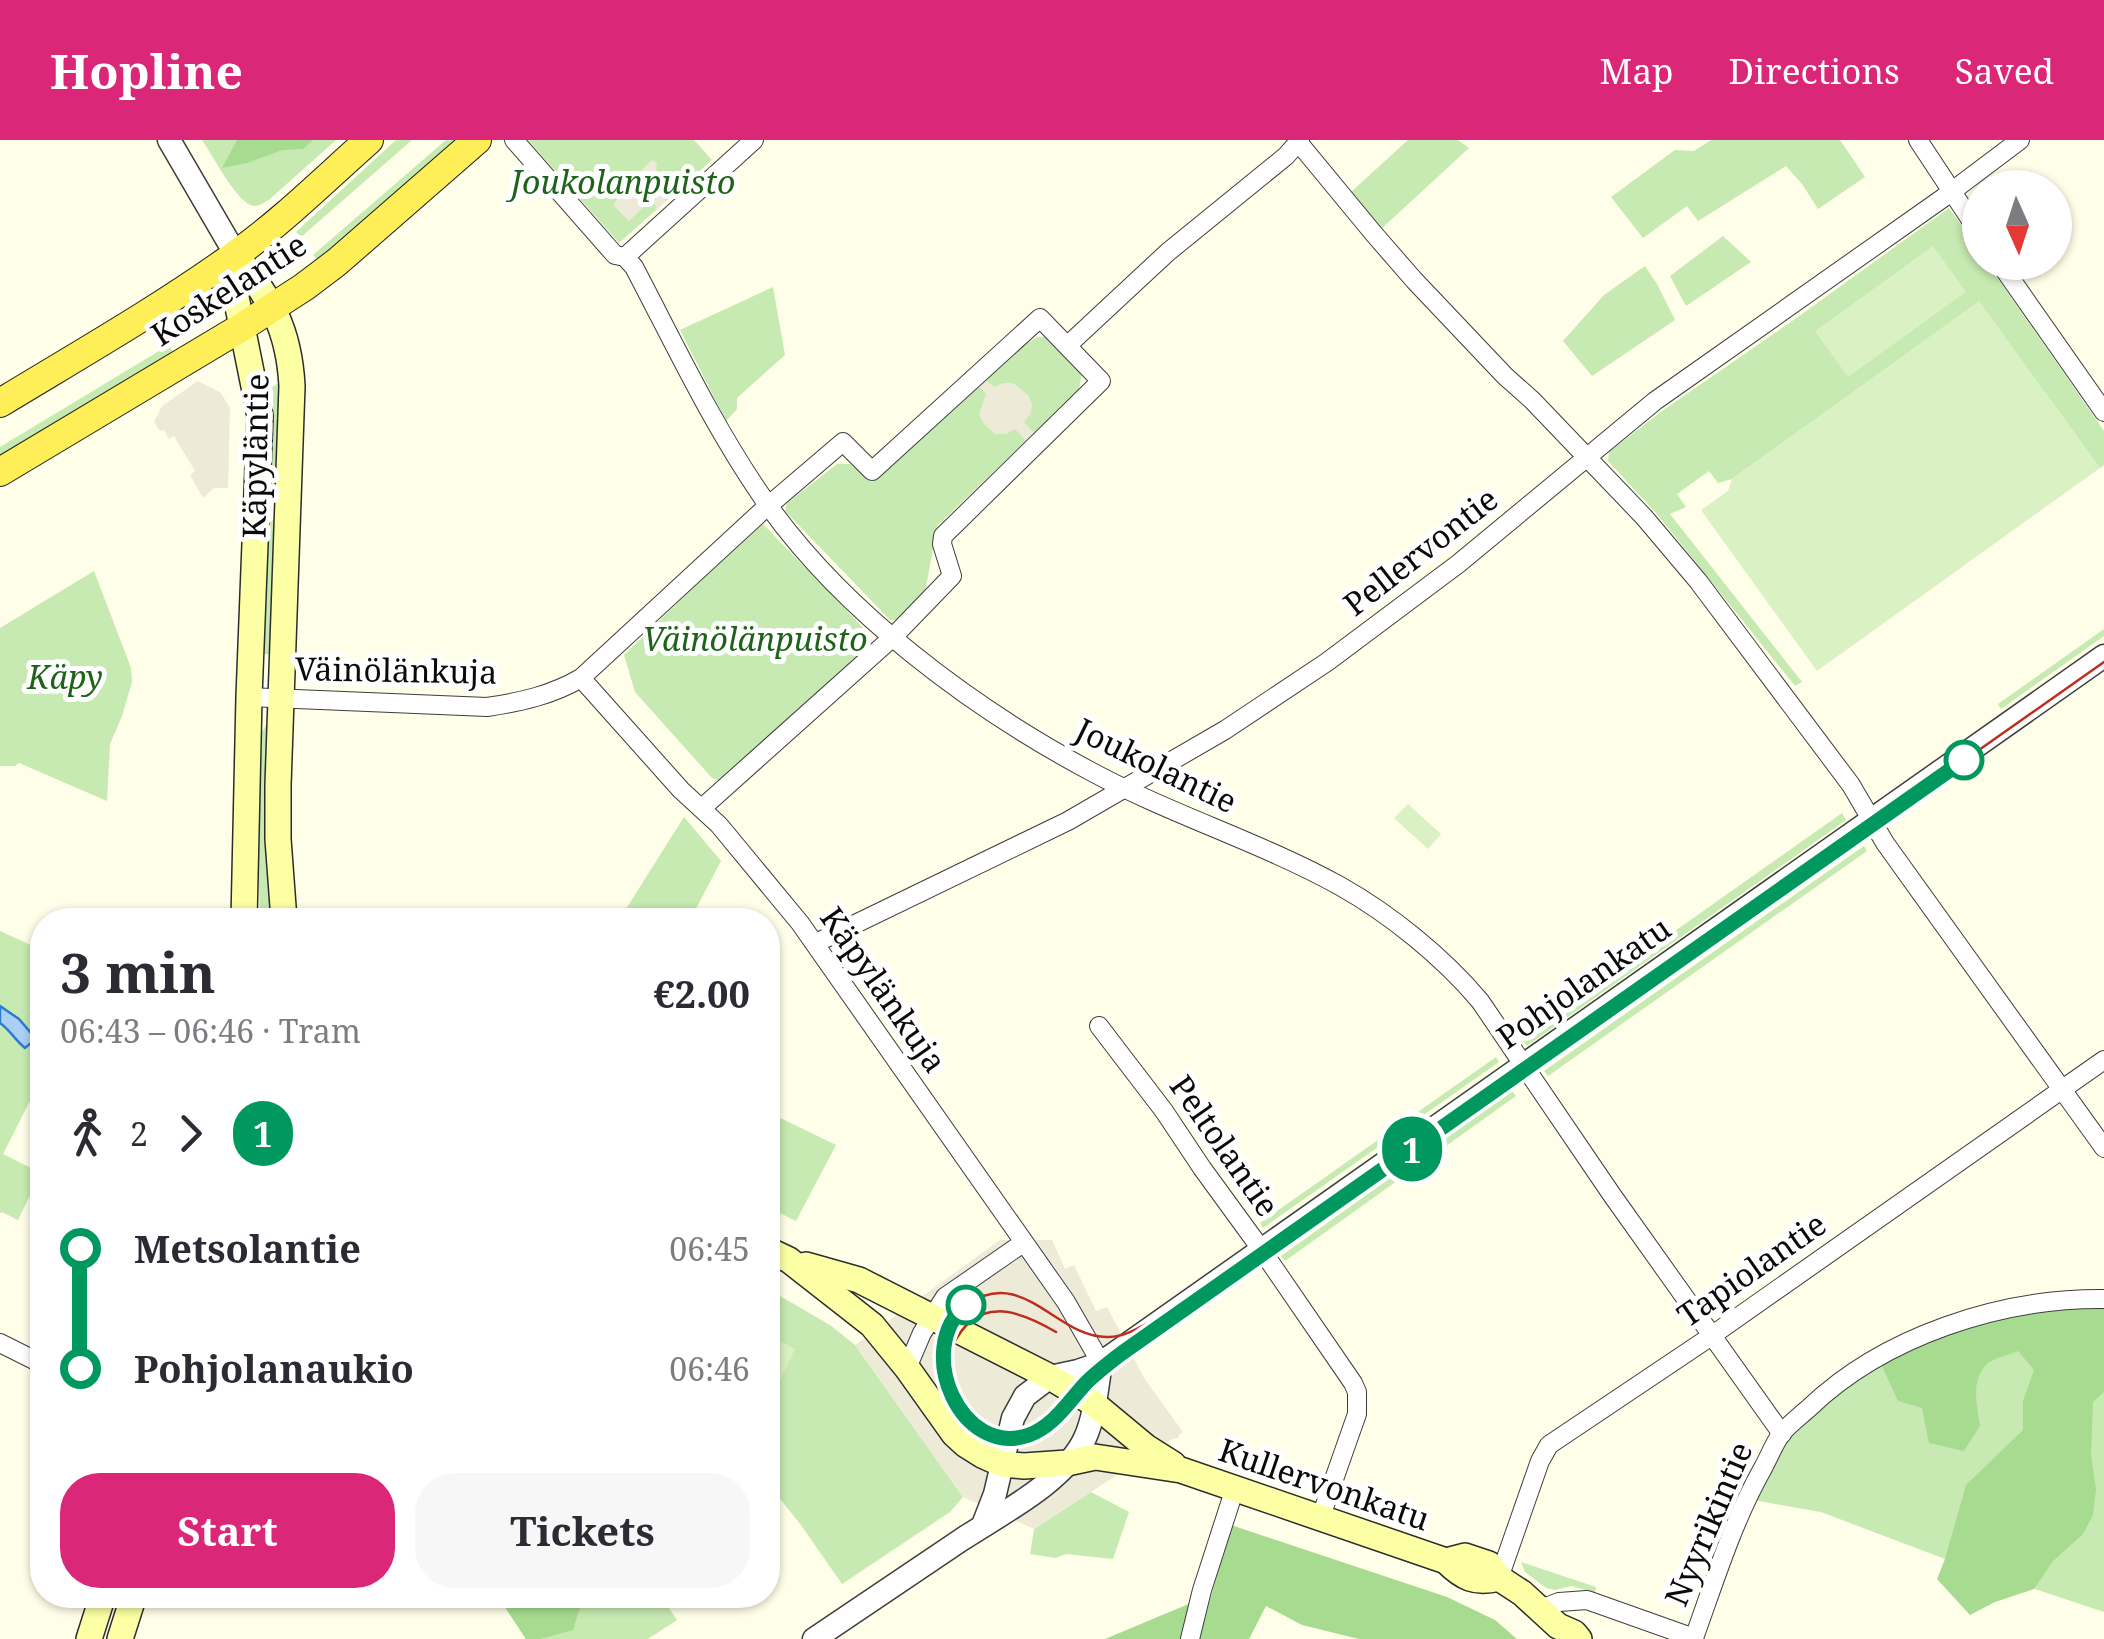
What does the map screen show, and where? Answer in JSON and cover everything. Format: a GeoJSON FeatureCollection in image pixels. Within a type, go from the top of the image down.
{"type":"FeatureCollection","features":[{"type":"Feature","properties":{"kind":"main road","name":"Koskelantie"},"geometry":{"type":"LineString","coordinates":[[0,403],[236,255],[369,140]]}},
{"type":"Feature","properties":{"kind":"main road","name":"Koskelantie"},"geometry":{"type":"LineString","coordinates":[[0,472],[242,328],[323,274],[477,140]]}},
{"type":"Feature","properties":{"kind":"main road","name":"Käpyläntie"},"geometry":{"type":"LineString","coordinates":[[236,255],[273,308],[289,350],[292,386],[280,698],[278,839],[283,908]]}},
{"type":"Feature","properties":{"kind":"main road","name":"Käpyläntie"},"geometry":{"type":"LineString","coordinates":[[236,255],[236,297],[260,416],[244,908]]}},
{"type":"Feature","properties":{"kind":"main road","name":"Kullervonkatu"},"geometry":{"type":"LineString","coordinates":[[780,1256],[859,1280],[1050,1376],[1094,1403],[1146,1447],[1181,1470]]}},
{"type":"Feature","properties":{"kind":"main road","name":"Kullervonkatu"},"geometry":{"type":"LineString","coordinates":[[780,1256],[872,1325],[954,1434],[966,1446],[1002,1464],[1024,1466],[1095,1457],[1181,1470],[1446,1561],[1460,1574],[1483,1582],[1499,1578],[1522,1593],[1559,1628]]}},
{"type":"Feature","properties":{"kind":"main road"},"geometry":{"type":"LineString","coordinates":[[89,1639],[99,1608]]}},
{"type":"Feature","properties":{"kind":"main road"},"geometry":{"type":"LineString","coordinates":[[120,1639],[130,1608]]}},
{"type":"Feature","properties":{"kind":"street"},"geometry":{"type":"LineString","coordinates":[[169,140],[236,255]]}},
{"type":"Feature","properties":{"kind":"street","name":"Joukolantie"},"geometry":{"type":"LineString","coordinates":[[514,140],[615,254],[625,257],[634,267],[725,440],[768,506],[825,574],[892,637],[950,683],[1035,739],[1124,788],[1321,877],[1377,910],[1456,973],[1480,1000],[1782,1434]]}},
{"type":"Feature","properties":{"kind":"street"},"geometry":{"type":"LineString","coordinates":[[625,257],[754,140]]}},
{"type":"Feature","properties":{"kind":"street"},"geometry":{"type":"LineString","coordinates":[[1918,140],[1962,207]]}},
{"type":"Feature","properties":{"kind":"street","name":"Pellervontie"},"geometry":{"type":"LineString","coordinates":[[816,943],[1068,821],[1225,730],[1327,662],[1458,564],[1655,401],[2020,140]]}},
{"type":"Feature","properties":{"kind":"street"},"geometry":{"type":"LineString","coordinates":[[702,808],[892,637],[952,576],[943,536],[1101,381],[1068,345],[1168,252],[1286,156],[1299,141],[1427,294],[1649,522],[1698,582],[1851,785],[1885,844],[2104,1148]]}},
{"type":"Feature","properties":{"kind":"street"},"geometry":{"type":"LineString","coordinates":[[2012,280],[2104,412]]}},
{"type":"Feature","properties":{"kind":"street","name":"Väinölänkuja"},"geometry":{"type":"LineString","coordinates":[[249,697],[487,708],[560,691],[582,678],[843,442],[872,471],[1040,318],[1068,345]]}},
{"type":"Feature","properties":{"kind":"street","name":"Pohjolankatu"},"geometry":{"type":"LineString","coordinates":[[1050,1376],[1101,1363],[2104,656]]}},
{"type":"Feature","properties":{"kind":"street","name":"Käpylänkuja"},"geometry":{"type":"LineString","coordinates":[[582,678],[670,778],[746,855],[816,943],[1066,1302],[1101,1363]]}},
{"type":"Feature","properties":{"kind":"street","name":"Peltolantie"},"geometry":{"type":"LineString","coordinates":[[1098,1026],[1164,1111],[1357,1392],[1358,1414],[1320,1519]]}},
{"type":"Feature","properties":{"kind":"street","name":"Tapiolantie"},"geometry":{"type":"LineString","coordinates":[[1499,1578],[1545,1449],[2104,1060]]}},
{"type":"Feature","properties":{"kind":"street"},"geometry":{"type":"LineString","coordinates":[[907,1368],[932,1316],[953,1290],[1023,1243]]}},
{"type":"Feature","properties":{"kind":"street","name":"Nyyrikintie"},"geometry":{"type":"LineString","coordinates":[[1694,1638],[1746,1498],[1782,1434],[1829,1388],[1901,1345],[1963,1320],[2021,1306],[2104,1299]]}},
{"type":"Feature","properties":{"kind":"street"},"geometry":{"type":"LineString","coordinates":[[0,1343],[30,1358]]}},
{"type":"Feature","properties":{"kind":"street"},"geometry":{"type":"LineString","coordinates":[[814,1639],[1016,1506],[1067,1462],[1085,1438],[1101,1363]]}},
{"type":"Feature","properties":{"kind":"street"},"geometry":{"type":"LineString","coordinates":[[983,1526],[996,1494],[1020,1403],[1031,1389],[1050,1376]]}},
{"type":"Feature","properties":{"kind":"street"},"geometry":{"type":"LineString","coordinates":[[1190,1639],[1235,1488]]}},
{"type":"Feature","properties":{"kind":"street","name":"Kullervonkatu"},"geometry":{"type":"LineString","coordinates":[[1559,1628],[1559,1602],[1587,1600],[1694,1638]]}},
{"type":"Feature","properties":{"kind":"green space"},"geometry":{"type":"Polygon","coordinates":[[[202,140],[336,140],[270,199],[255,206],[241,198],[202,140]]]}},
{"type":"Feature","properties":{"kind":"green space"},"geometry":{"type":"Polygon","coordinates":[[[237,140],[313,140],[303,149],[282,150],[222,168],[237,140]]]}},
{"type":"Feature","properties":{"kind":"green space"},"geometry":{"type":"Polygon","coordinates":[[[396,140],[412,140],[301,237],[296,232],[396,140]]]}},
{"type":"Feature","properties":{"kind":"green space"},"geometry":{"type":"Polygon","coordinates":[[[446,140],[457,140],[319,261],[313,255],[446,140]]]}},
{"type":"Feature","properties":{"kind":"green space","name":"Joukolanpuisto"},"geometry":{"type":"Polygon","coordinates":[[[528,140],[694,140],[712,160],[619,243],[528,140]]]}},
{"type":"Feature","properties":{"kind":"green space"},"geometry":{"type":"Polygon","coordinates":[[[1408,140],[1458,140],[1469,148],[1380,230],[1350,193],[1408,140]]]}},
{"type":"Feature","properties":{"kind":"green space"},"geometry":{"type":"Polygon","coordinates":[[[1711,140],[1840,140],[1865,177],[1818,209],[1786,166],[1698,221],[1687,206],[1643,238],[1611,197],[1675,150],[1694,151],[1711,140]]]}},
{"type":"Feature","properties":{"kind":"green space"},"geometry":{"type":"Polygon","coordinates":[[[1949,208],[1962,226],[1962,280],[1999,280],[2104,431],[2104,465],[2100,468],[1979,302],[1732,479],[1718,483],[1709,471],[1677,494],[1686,507],[1670,514],[1802,682],[1795,686],[1657,514],[1608,461],[1609,452],[1662,411],[1949,208]]]}},
{"type":"Feature","properties":{"kind":"green space"},"geometry":{"type":"Polygon","coordinates":[[[1723,236],[1751,262],[1686,306],[1670,276],[1723,236]]]}},
{"type":"Feature","properties":{"kind":"green space"},"geometry":{"type":"Polygon","coordinates":[[[1933,246],[1966,292],[1848,377],[1815,331],[1933,246]]]}},
{"type":"Feature","properties":{"kind":"green space"},"geometry":{"type":"Polygon","coordinates":[[[1645,266],[1675,320],[1592,376],[1563,341],[1604,295],[1645,266]]]}},
{"type":"Feature","properties":{"kind":"green space"},"geometry":{"type":"Polygon","coordinates":[[[773,287],[785,355],[737,398],[737,409],[726,421],[680,330],[773,287]]]}},
{"type":"Feature","properties":{"kind":"green space"},"geometry":{"type":"Polygon","coordinates":[[[1979,301],[2100,468],[1817,671],[1701,510],[1728,491],[1732,479],[1979,301]]]}},
{"type":"Feature","properties":{"kind":"green space","name":"Väinölänpuisto"},"geometry":{"type":"Polygon","coordinates":[[[1037,337],[1047,337],[1082,371],[1079,390],[937,526],[925,593],[898,620],[890,620],[785,511],[787,503],[837,464],[850,464],[872,482],[1016,351],[1037,337]]]}},
{"type":"Feature","properties":{"kind":"green space"},"geometry":{"type":"Polygon","coordinates":[[[169,345],[173,352],[0,456],[0,447],[169,345]]]}},
{"type":"Feature","properties":{"kind":"green space"},"geometry":{"type":"Polygon","coordinates":[[[281,382],[278,488],[271,488],[272,413],[268,389],[281,382]]]}},
{"type":"Feature","properties":{"kind":"green space"},"geometry":{"type":"Polygon","coordinates":[[[273,520],[273,654],[264,654],[269,523],[273,520]]]}},
{"type":"Feature","properties":{"kind":"green space","name":"Väinölänpuisto"},"geometry":{"type":"Polygon","coordinates":[[[761,522],[871,636],[872,643],[719,781],[712,778],[635,692],[624,655],[761,522]]]}},
{"type":"Feature","properties":{"kind":"green space","name":"Käpy"},"geometry":{"type":"Polygon","coordinates":[[[94,571],[131,668],[132,682],[110,744],[107,801],[19,763],[0,766],[0,628],[94,571]]]}},
{"type":"Feature","properties":{"kind":"green space"},"geometry":{"type":"Polygon","coordinates":[[[2104,629],[2104,636],[2001,709],[1998,704],[2104,629]]]}},
{"type":"Feature","properties":{"kind":"green space"},"geometry":{"type":"Polygon","coordinates":[[[270,718],[273,908],[260,908],[262,732],[270,718]]]}},
{"type":"Feature","properties":{"kind":"green space"},"geometry":{"type":"Polygon","coordinates":[[[1408,804],[1441,834],[1428,849],[1394,818],[1408,804]]]}},
{"type":"Feature","properties":{"kind":"green space"},"geometry":{"type":"Polygon","coordinates":[[[1842,813],[1846,820],[1527,1046],[1522,1039],[1842,813]]]}},
{"type":"Feature","properties":{"kind":"green space"},"geometry":{"type":"Polygon","coordinates":[[[684,817],[721,861],[696,908],[627,908],[684,817]]]}},
{"type":"Feature","properties":{"kind":"green space"},"geometry":{"type":"Polygon","coordinates":[[[1864,846],[1867,851],[1548,1076],[1544,1071],[1864,846]]]}},
{"type":"Feature","properties":{"kind":"green space"},"geometry":{"type":"Polygon","coordinates":[[[0,931],[30,945],[30,1101],[3,1154],[30,1168],[30,1195],[18,1220],[0,1213],[0,931]]]}},
{"type":"Feature","properties":{"kind":"green space"},"geometry":{"type":"Polygon","coordinates":[[[1496,1057],[1499,1062],[1263,1228],[1260,1223],[1496,1057]]]}},
{"type":"Feature","properties":{"kind":"green space"},"geometry":{"type":"Polygon","coordinates":[[[1512,1091],[1516,1096],[1285,1261],[1281,1256],[1512,1091]]]}},
{"type":"Feature","properties":{"kind":"green space"},"geometry":{"type":"Polygon","coordinates":[[[780,1118],[836,1145],[796,1221],[780,1213],[780,1118]]]}},
{"type":"Feature","properties":{"kind":"green space"},"geometry":{"type":"Polygon","coordinates":[[[780,1296],[830,1325],[855,1345],[963,1497],[950,1512],[842,1584],[780,1499],[780,1296]]]}},
{"type":"Feature","properties":{"kind":"green space"},"geometry":{"type":"Polygon","coordinates":[[[2075,1306],[2104,1307],[2104,1392],[2093,1402],[2093,1515],[2083,1534],[2053,1561],[2034,1589],[1970,1615],[1937,1579],[1966,1485],[2023,1430],[2023,1401],[2034,1370],[2018,1351],[1991,1361],[1982,1369],[1976,1393],[1980,1426],[1964,1451],[1929,1443],[1922,1408],[1898,1401],[1881,1364],[1952,1334],[2075,1306]]]}},
{"type":"Feature","properties":{"kind":"green space"},"geometry":{"type":"Polygon","coordinates":[[[2104,1307],[2104,1612],[1945,1559],[1821,1512],[1753,1500],[1788,1439],[1834,1397],[1881,1364],[1966,1327],[2023,1314],[2104,1307]]]}},
{"type":"Feature","properties":{"kind":"green space"},"geometry":{"type":"Polygon","coordinates":[[[780,1341],[795,1349],[780,1381],[780,1341]]]}},
{"type":"Feature","properties":{"kind":"green space"},"geometry":{"type":"Polygon","coordinates":[[[1091,1492],[1129,1512],[1113,1559],[1030,1554],[1034,1529],[1091,1492]]]}},
{"type":"Feature","properties":{"kind":"green space"},"geometry":{"type":"Polygon","coordinates":[[[1231,1525],[1447,1597],[1495,1620],[1517,1639],[1359,1639],[1302,1625],[1266,1606],[1249,1639],[1199,1639],[1231,1525]]]}},
{"type":"Feature","properties":{"kind":"green space"},"geometry":{"type":"Polygon","coordinates":[[[1521,1562],[1596,1587],[1595,1593],[1572,1586],[1546,1588],[1525,1572],[1521,1562]]]}},
{"type":"Feature","properties":{"kind":"green space"},"geometry":{"type":"Polygon","coordinates":[[[1191,1603],[1182,1639],[1105,1639],[1191,1603]]]}},
{"type":"Feature","properties":{"kind":"green space"},"geometry":{"type":"Polygon","coordinates":[[[506,1608],[669,1608],[677,1620],[648,1639],[526,1639],[506,1608]]]}},
{"type":"Feature","properties":{"kind":"green space"},"geometry":{"type":"Polygon","coordinates":[[[506,1608],[580,1608],[573,1630],[526,1639],[506,1608]]]}},
{"type":"Feature","properties":{"kind":"shaded area"},"geometry":{"type":"Polygon","coordinates":[[[652,160],[657,163],[660,195],[666,201],[656,210],[650,201],[629,221],[613,205],[652,160]]]}},
{"type":"Feature","properties":{"kind":"shaded area"},"geometry":{"type":"Polygon","coordinates":[[[986,380],[994,387],[1013,383],[1028,395],[1031,413],[1024,422],[1034,433],[1026,441],[1015,429],[995,434],[984,424],[979,414],[986,394],[979,386],[986,380]]]}},
{"type":"Feature","properties":{"kind":"shaded area"},"geometry":{"type":"Polygon","coordinates":[[[198,381],[221,393],[230,408],[228,488],[214,488],[203,498],[190,475],[195,471],[174,436],[169,439],[154,422],[162,406],[198,381]]]}},
{"type":"Feature","properties":{"kind":"shaded area"},"geometry":{"type":"Polygon","coordinates":[[[1000,1240],[1052,1240],[1065,1269],[1074,1265],[1096,1311],[1107,1307],[1144,1378],[1183,1432],[1034,1529],[963,1497],[855,1345],[1000,1240]]]}},
{"type":"Feature","properties":{"kind":"water"},"geometry":{"type":"Polygon","coordinates":[[[0,1006],[30,1032],[30,1044],[25,1048],[0,1023],[0,1006]]]}},
{"type":"Feature","properties":{"kind":"tram line"},"geometry":{"type":"LineString","coordinates":[[1152,1321],[1120,1335],[1090,1335],[1024,1298],[1006,1293],[988,1295],[968,1304],[952,1321],[944,1343],[943,1367],[962,1412],[979,1429],[999,1438],[1023,1437],[1042,1428],[1122,1353],[2104,662]]}},
{"type":"Feature","properties":{"kind":"tram line","name":"1"},"geometry":{"type":"LineString","coordinates":[[966,1305],[948,1325],[942,1349],[949,1387],[961,1411],[976,1427],[993,1436],[1024,1437],[1042,1429],[1122,1353],[1964,760]]}},
{"type":"Feature","properties":{"kind":"tram line"},"geometry":{"type":"LineString","coordinates":[[952,1347],[973,1319],[998,1311],[1027,1317],[1056,1332]]}}]}
